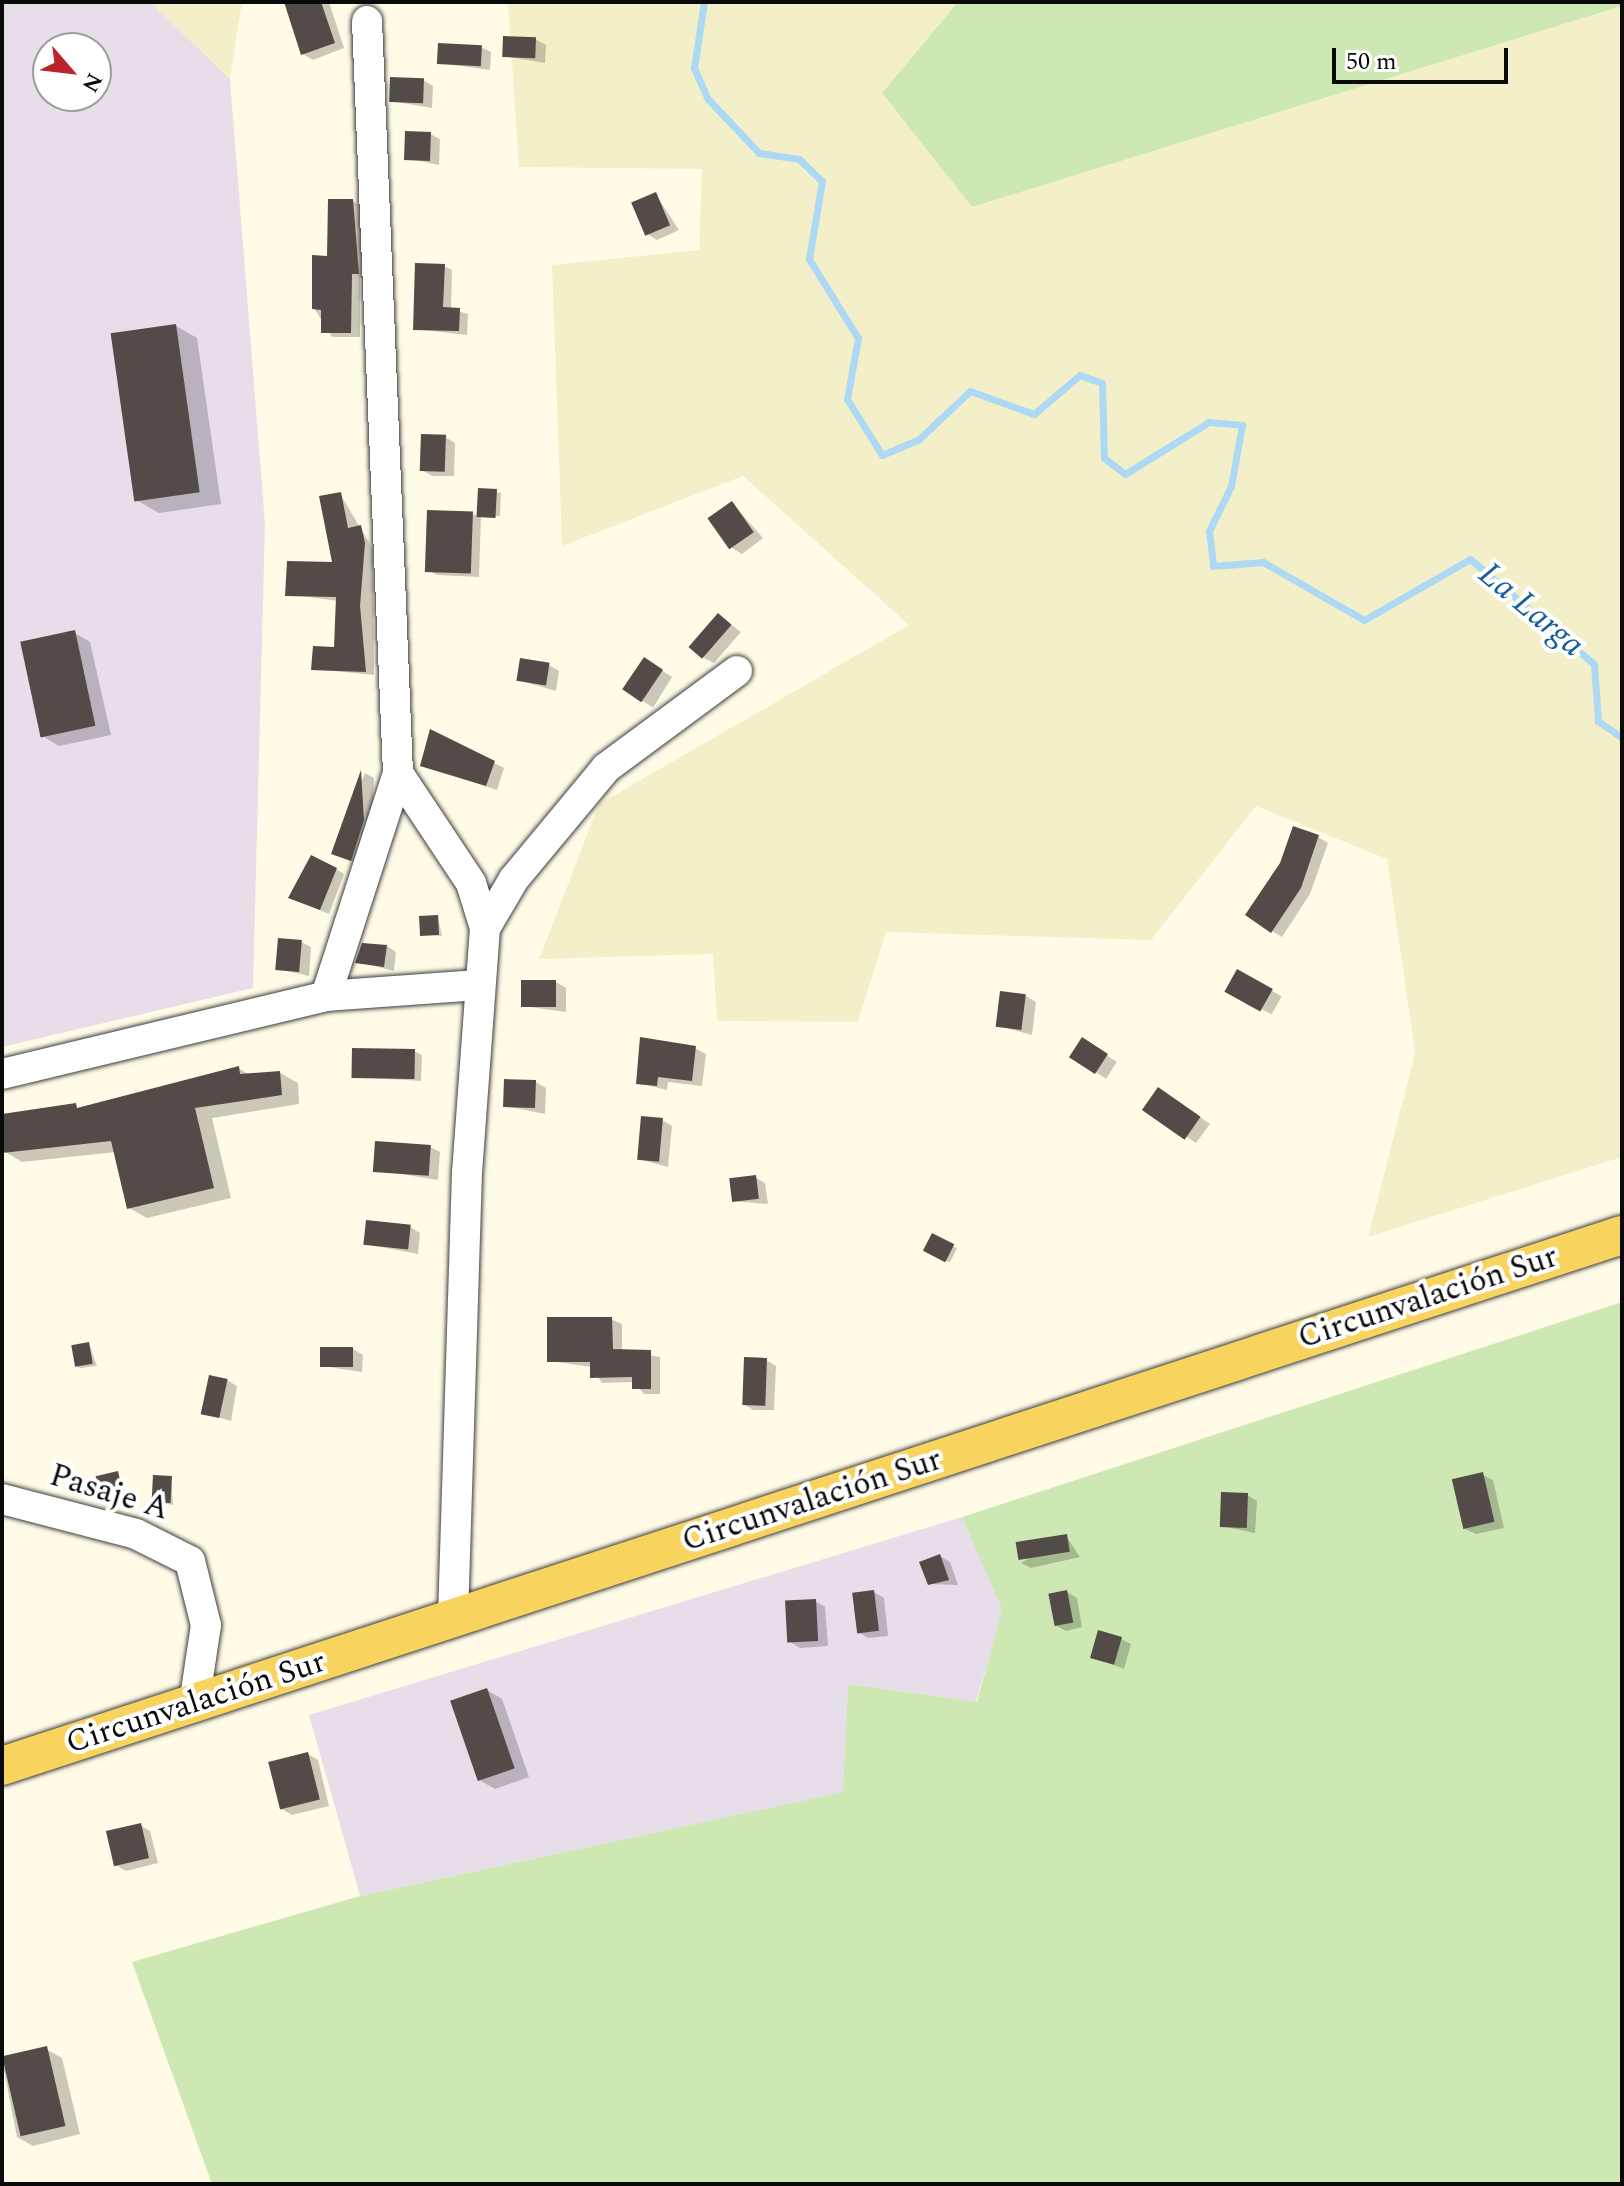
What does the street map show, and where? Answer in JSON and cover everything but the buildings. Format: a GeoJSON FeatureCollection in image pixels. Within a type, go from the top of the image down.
{"type":"FeatureCollection","features":[{"type":"Feature","properties":{"kind":"main road","name":"Circunvalación Sur"},"geometry":{"type":"LineString","coordinates":[[2,1766],[1622,1235]]}},
{"type":"Feature","properties":{"kind":"street"},"geometry":{"type":"LineString","coordinates":[[326,996],[398,773],[367,21]]}},
{"type":"Feature","properties":{"kind":"street"},"geometry":{"type":"LineString","coordinates":[[453,1619],[478,985],[485,928],[514,879],[606,768],[737,671]]}},
{"type":"Feature","properties":{"kind":"street"},"geometry":{"type":"LineString","coordinates":[[398,773],[471,883],[485,928]]}},
{"type":"Feature","properties":{"kind":"street"},"geometry":{"type":"LineString","coordinates":[[2,1074],[326,996],[478,985]]}},
{"type":"Feature","properties":{"kind":"street","name":"Pasaje A"},"geometry":{"type":"LineString","coordinates":[[2,1499],[136,1534],[190,1561],[206,1625],[194,1704]]}},
{"type":"Feature","properties":{"kind":"shaded area"},"geometry":{"type":"Polygon","coordinates":[[[2,2],[154,2],[230,79],[265,524],[253,988],[2,1047],[2,2]]]}},
{"type":"Feature","properties":{"kind":"shaded area"},"geometry":{"type":"Polygon","coordinates":[[[154,2],[242,2],[230,79],[157,9],[154,2]]]}},
{"type":"Feature","properties":{"kind":"shaded area"},"geometry":{"type":"Polygon","coordinates":[[[508,2],[958,2],[882,93],[972,207],[1622,6],[1622,1157],[1368,1237],[1415,1053],[1387,859],[1256,806],[1151,940],[886,932],[858,1022],[717,1021],[713,954],[539,959],[599,804],[909,625],[743,476],[562,546],[552,265],[699,250],[702,169],[519,167],[508,2]]]}},
{"type":"Feature","properties":{"kind":"shaded area"},"geometry":{"type":"Polygon","coordinates":[[[962,1517],[1003,1609],[976,1702],[848,1684],[844,1792],[360,1896],[309,1715],[962,1517]]]}},
{"type":"Feature","properties":{"kind":"green space"},"geometry":{"type":"Polygon","coordinates":[[[958,2],[1622,2],[1622,6],[972,207],[882,93],[958,2]]]}},
{"type":"Feature","properties":{"kind":"green space"},"geometry":{"type":"Polygon","coordinates":[[[1622,1302],[1622,2184],[212,2184],[132,1962],[360,1896],[843,1792],[848,1684],[977,1702],[1002,1609],[962,1517],[1622,1302]]]}},
{"type":"Feature","properties":{"kind":"waterway","name":"La Larga"},"geometry":{"type":"LineString","coordinates":[[704,2],[694,68],[708,99],[759,153],[799,159],[822,181],[809,259],[858,338],[847,399],[882,455],[918,440],[970,391],[1034,414],[1080,375],[1102,383],[1104,458],[1125,474],[1209,422],[1242,425],[1231,486],[1209,531],[1213,566],[1263,562],[1364,620],[1470,559],[1594,664],[1598,721],[1622,738]]}}]}
